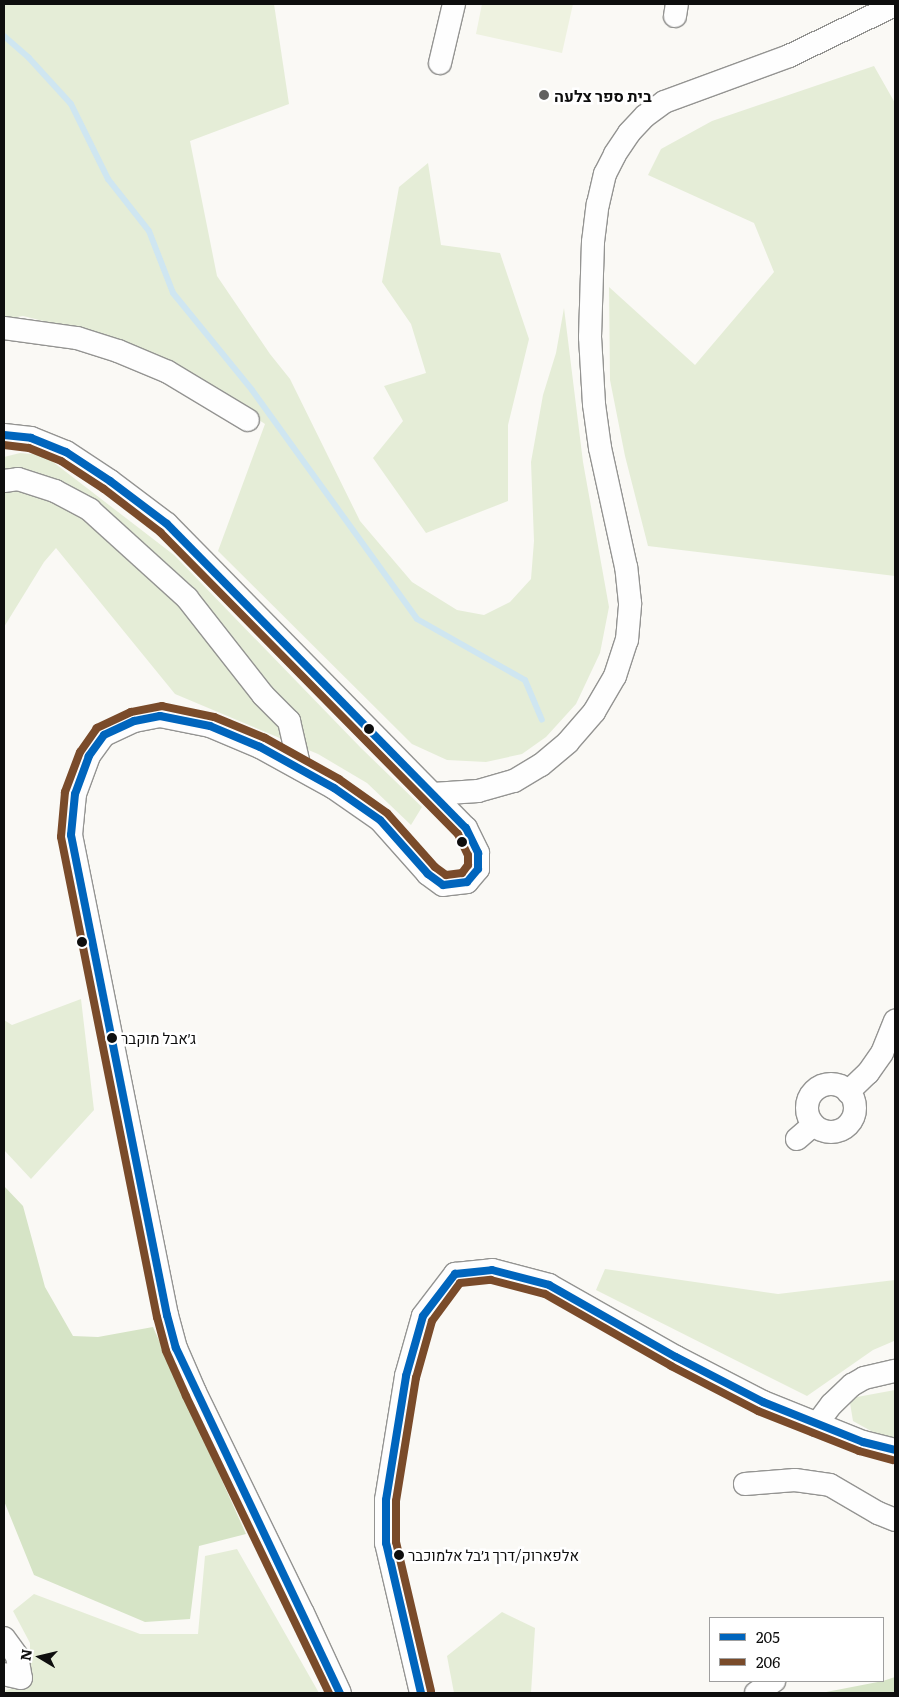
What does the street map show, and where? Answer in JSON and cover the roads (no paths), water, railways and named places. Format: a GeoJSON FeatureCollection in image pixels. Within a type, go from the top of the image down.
{"type":"FeatureCollection","features":[{"type":"Feature","properties":{"kind":"street"},"geometry":{"type":"LineString","coordinates":[[440,63],[454,4]]}},
{"type":"Feature","properties":{"kind":"street"},"geometry":{"type":"LineString","coordinates":[[433,794],[487,788],[514,781],[541,765],[568,742],[594,712],[615,676],[627,640],[630,603],[626,567],[600,448],[594,404],[590,337],[593,242],[597,211],[605,174],[615,154],[640,121],[664,102],[789,56],[895,6]]}},
{"type":"Feature","properties":{"kind":"street"},"geometry":{"type":"LineString","coordinates":[[4,328],[77,338],[118,351],[168,372],[248,420]]}},
{"type":"Feature","properties":{"kind":"street"},"geometry":{"type":"LineString","coordinates":[[4,435],[31,438],[66,452],[110,481],[167,524],[466,828],[478,853],[478,868],[467,882],[443,885],[428,874],[380,820],[334,788],[260,747],[210,726],[160,716],[134,721],[104,735],[88,756],[75,794],[71,835],[176,1348],[195,1392],[340,1693]]}},
{"type":"Feature","properties":{"kind":"street"},"geometry":{"type":"LineString","coordinates":[[4,480],[18,479],[55,491],[90,510],[187,598],[263,695],[289,721],[300,770]]}},
{"type":"Feature","properties":{"kind":"street"},"geometry":{"type":"LineString","coordinates":[[848,1092],[868,1073],[882,1052],[895,1020]]}},
{"type":"Feature","properties":{"kind":"street"},"geometry":{"type":"LineString","coordinates":[[835,1085],[848,1092],[854,1101],[854,1108],[853,1116],[844,1128],[831,1132],[818,1129],[805,1132],[808,1103],[818,1089],[835,1085]]}},
{"type":"Feature","properties":{"kind":"street"},"geometry":{"type":"LineString","coordinates":[[421,1693],[386,1543],[386,1500],[406,1376],[423,1316],[455,1274],[492,1270],[549,1284],[676,1357],[763,1402],[816,1425],[863,1442],[895,1450]]}},
{"type":"Feature","properties":{"kind":"street"},"geometry":{"type":"LineString","coordinates":[[816,1425],[832,1404],[852,1385],[864,1378],[895,1371]]}},
{"type":"Feature","properties":{"kind":"street"},"geometry":{"type":"LineString","coordinates":[[745,1484],[795,1480],[830,1485],[878,1513],[895,1520]]}},
{"type":"Feature","properties":{"kind":"street"},"geometry":{"type":"LineString","coordinates":[[4,1638],[17,1656],[21,1678],[4,1674]]}},
{"type":"Feature","properties":{"kind":"street"},"geometry":{"type":"LineString","coordinates":[[756,1693],[772,1682]]}},
{"type":"Feature","properties":{"kind":"waterway"},"geometry":{"type":"LineString","coordinates":[[4,36],[29,58],[71,104],[108,179],[149,231],[173,293],[252,390],[417,619],[525,680],[542,720]]}},
{"type":"Feature","properties":{"kind":"place","name":"בית ספר צלעה"},"geometry":{"type":"Point","coordinates":[544,95]}},
{"type":"Feature","properties":{"kind":"place","name":"ג׳אבל מוקבר"},"geometry":{"type":"Point","coordinates":[112,1038]}},
{"type":"Feature","properties":{"kind":"place","name":"אלפארוק/דרך ג׳בל אלמוכבר"},"geometry":{"type":"Point","coordinates":[399,1555]}}]}
